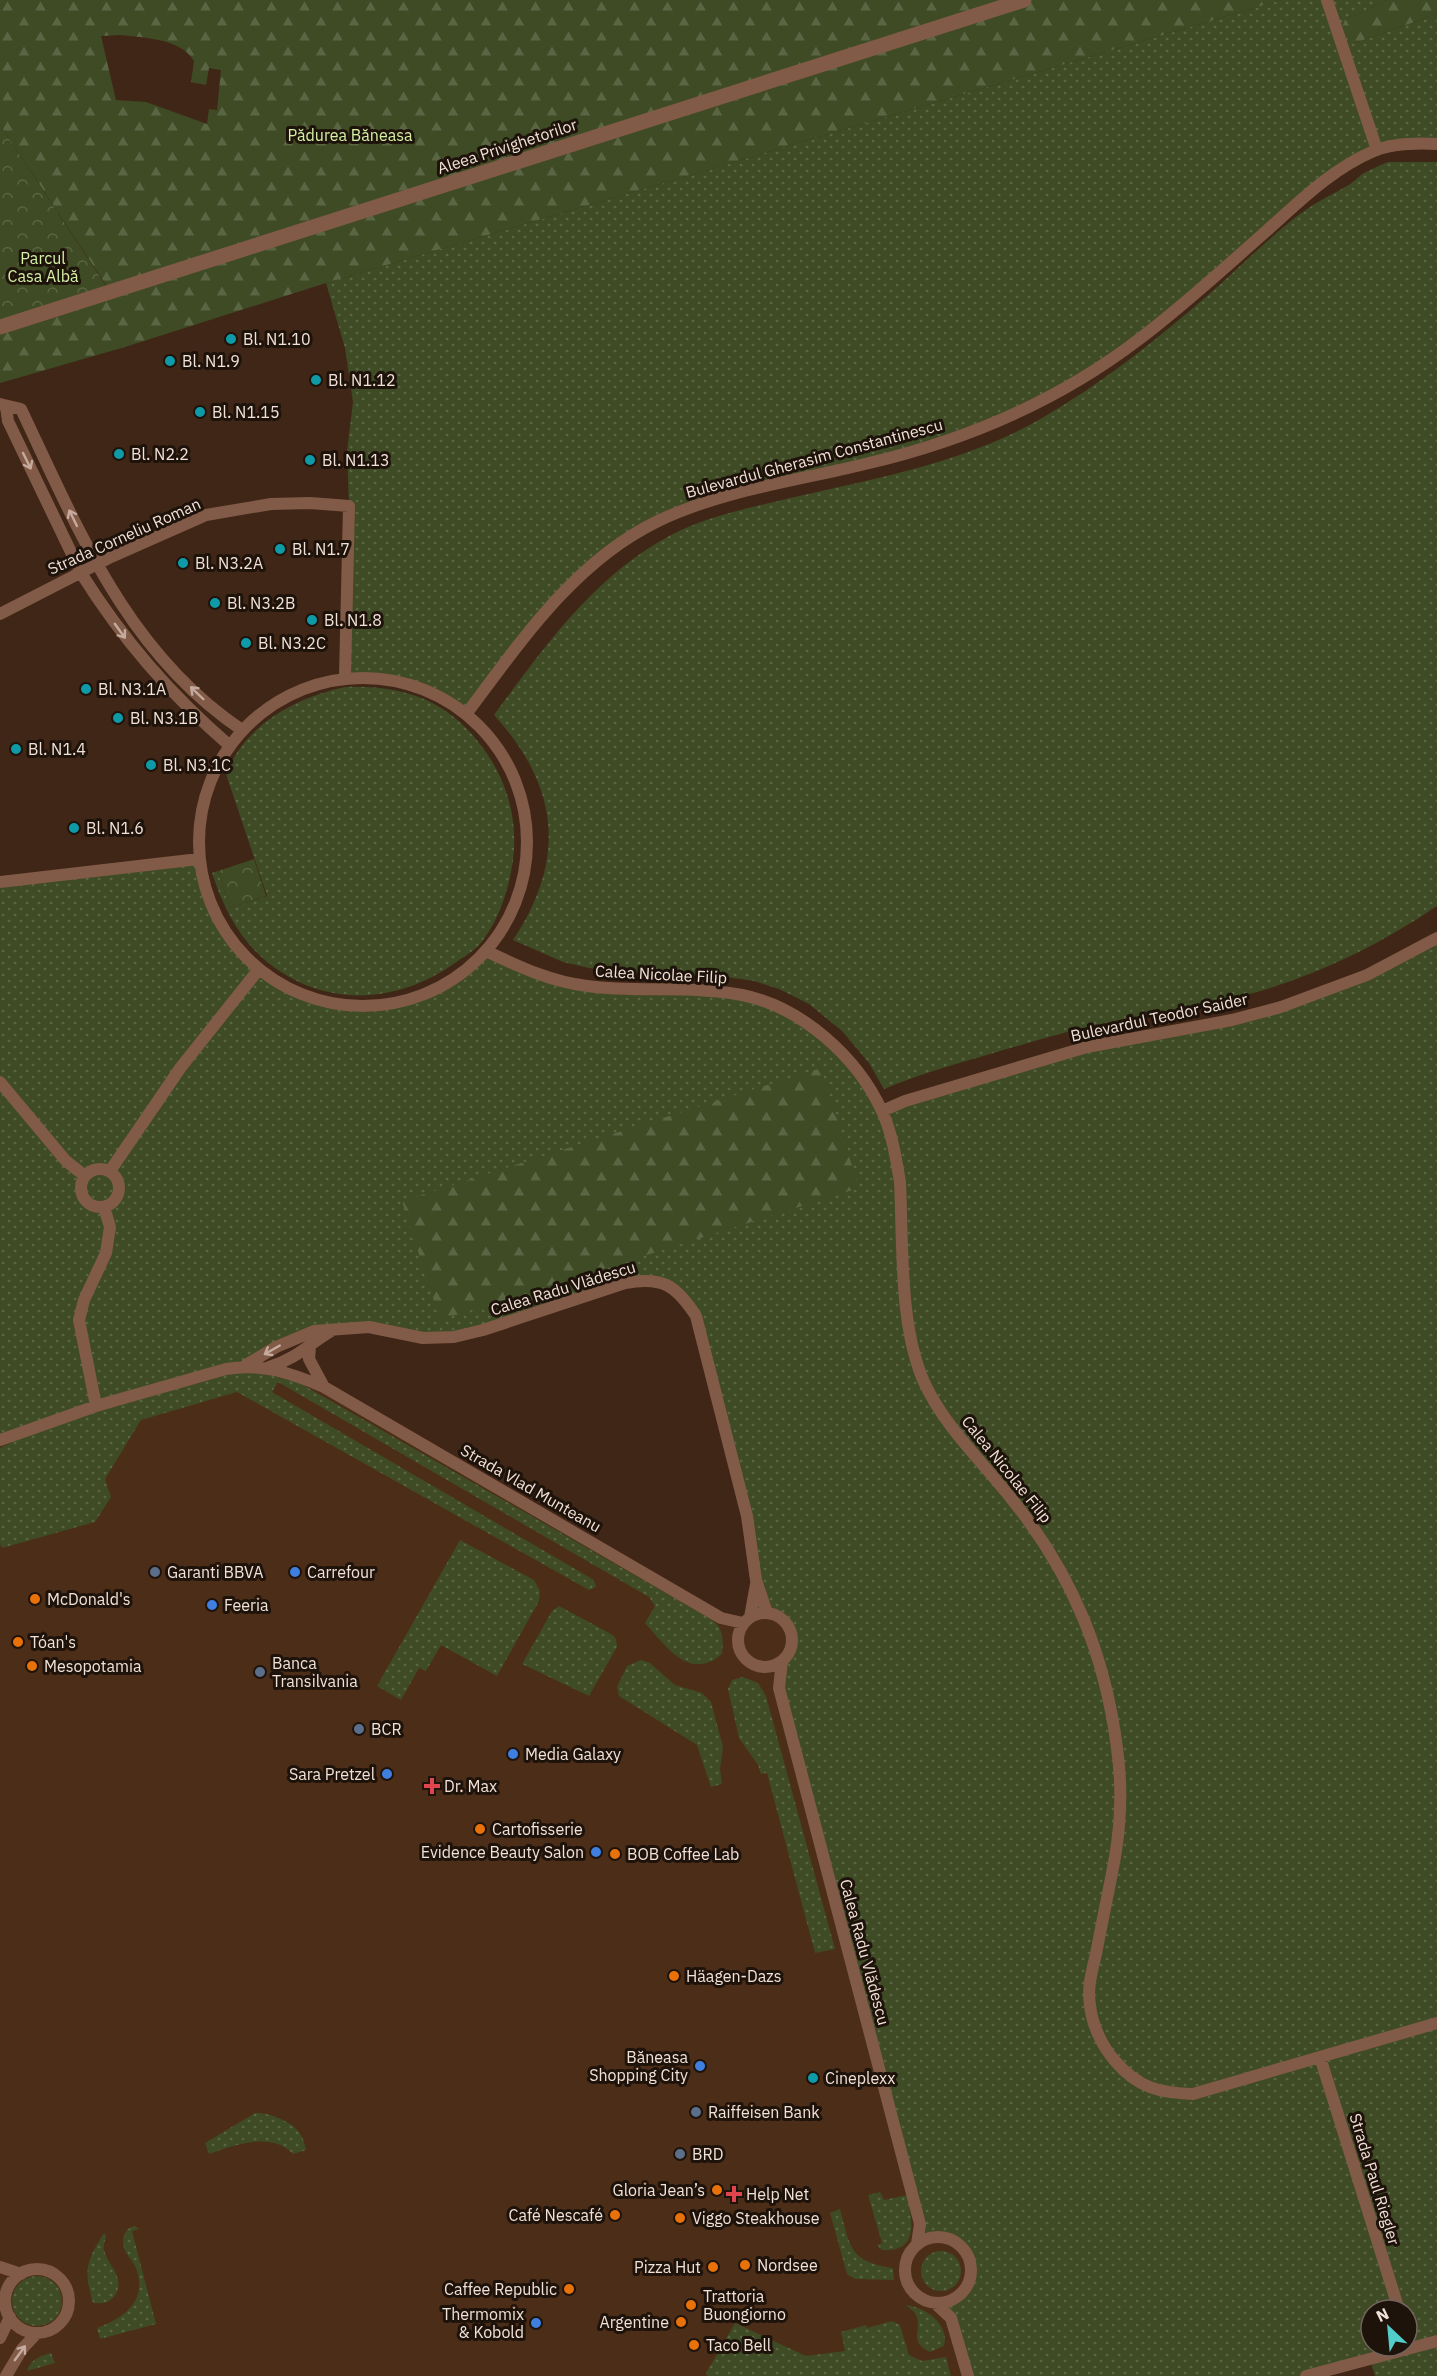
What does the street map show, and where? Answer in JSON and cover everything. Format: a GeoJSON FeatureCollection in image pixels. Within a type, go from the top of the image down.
{"type":"FeatureCollection","features":[{"type":"Feature","properties":{"kind":"street","name":"Aleea Privighetorilor"},"geometry":{"type":"LineString","coordinates":[[0,327],[1024,0]]}},
{"type":"Feature","properties":{"kind":"street"},"geometry":{"type":"LineString","coordinates":[[1327,0],[1377,150]]}},
{"type":"Feature","properties":{"kind":"street","name":"Bulevardul Gherasim Constantinescu"},"geometry":{"type":"LineString","coordinates":[[467,713],[562,592],[619,544],[657,521],[737,494],[867,464],[934,445],[993,424],[1045,400],[1085,377],[1138,340],[1224,269],[1320,183],[1355,160],[1377,150],[1397,145],[1437,144]]}},
{"type":"Feature","properties":{"kind":"street"},"geometry":{"type":"LineString","coordinates":[[3,405],[21,409],[96,565],[132,620],[170,666],[213,708],[242,730]]}},
{"type":"Feature","properties":{"kind":"street"},"geometry":{"type":"LineString","coordinates":[[3,405],[81,573],[109,616],[159,680],[230,746]]}},
{"type":"Feature","properties":{"kind":"street","name":"Strada Corneliu Roman"},"geometry":{"type":"LineString","coordinates":[[0,615],[96,565],[206,515],[271,504],[309,503],[349,506],[345,676]]}},
{"type":"Feature","properties":{"kind":"street"},"geometry":{"type":"LineString","coordinates":[[345,676],[385,677],[403,681],[442,696],[467,713],[484,731],[512,777],[521,801],[525,828],[521,881],[514,904],[488,952],[442,985],[412,1000],[382,1006],[347,1006],[313,999],[282,985],[259,969],[233,942],[212,906],[199,859],[199,825],[203,804],[213,775],[242,730],[273,704],[302,689],[345,676]]}},
{"type":"Feature","properties":{"kind":"street"},"geometry":{"type":"LineString","coordinates":[[0,882],[199,859]]}},
{"type":"Feature","properties":{"kind":"street","name":"Bulevardul Teodor Saider"},"geometry":{"type":"LineString","coordinates":[[882,1111],[905,1101],[1088,1047],[1232,1020],[1281,1007],[1367,975],[1437,938]]}},
{"type":"Feature","properties":{"kind":"street","name":"Calea Nicolae Filip"},"geometry":{"type":"LineString","coordinates":[[488,952],[540,976],[578,985],[715,992],[743,995],[770,1004],[802,1021],[837,1049],[855,1067],[882,1111],[892,1143],[900,1182],[906,1305],[916,1361],[937,1406],[1033,1527],[1059,1565],[1088,1626],[1110,1704],[1118,1759],[1119,1815],[1115,1859],[1089,1984],[1089,2005],[1107,2052],[1124,2072],[1143,2085],[1165,2093],[1193,2094],[1437,2023]]}},
{"type":"Feature","properties":{"kind":"street"},"geometry":{"type":"LineString","coordinates":[[110,1172],[181,1067],[259,969]]}},
{"type":"Feature","properties":{"kind":"street"},"geometry":{"type":"LineString","coordinates":[[0,1082],[66,1161],[85,1176]]}},
{"type":"Feature","properties":{"kind":"street"},"geometry":{"type":"LineString","coordinates":[[94,1170],[110,1172],[117,1178],[120,1189],[115,1201],[105,1207],[91,1205],[84,1199],[82,1184],[85,1176],[94,1170]]}},
{"type":"Feature","properties":{"kind":"street"},"geometry":{"type":"LineString","coordinates":[[96,1406],[79,1320],[84,1300],[106,1253],[110,1227],[105,1207]]}},
{"type":"Feature","properties":{"kind":"street","name":"Calea Radu Vlădescu"},"geometry":{"type":"LineString","coordinates":[[246,1365],[314,1331],[369,1327],[423,1338],[454,1336],[483,1330],[625,1283],[647,1279],[663,1282],[686,1300],[696,1316],[747,1516],[756,1580],[767,1613]]}},
{"type":"Feature","properties":{"kind":"street","name":"Calea Radu Vlădescu"},"geometry":{"type":"LineString","coordinates":[[269,1367],[310,1347],[319,1338],[335,1329]]}},
{"type":"Feature","properties":{"kind":"street"},"geometry":{"type":"LineString","coordinates":[[293,1374],[288,1359],[298,1337]]}},
{"type":"Feature","properties":{"kind":"street"},"geometry":{"type":"LineString","coordinates":[[310,1347],[309,1359],[324,1387]]}},
{"type":"Feature","properties":{"kind":"street","name":"Calea Radu Vlădescu"},"geometry":{"type":"LineString","coordinates":[[0,1440],[96,1406],[246,1365],[269,1367],[324,1387]]}},
{"type":"Feature","properties":{"kind":"street","name":"Strada Vlad Munteanu"},"geometry":{"type":"LineString","coordinates":[[324,1387],[721,1618],[738,1636]]}},
{"type":"Feature","properties":{"kind":"street","name":"Calea Radu Vlădescu"},"geometry":{"type":"LineString","coordinates":[[747,1620],[756,1580]]}},
{"type":"Feature","properties":{"kind":"street"},"geometry":{"type":"LineString","coordinates":[[767,1613],[782,1619],[790,1632],[791,1647],[782,1661],[772,1666],[761,1667],[751,1663],[741,1653],[738,1636],[747,1620],[767,1613]]}},
{"type":"Feature","properties":{"kind":"street","name":"Strada Vlad Munteanu"},"geometry":{"type":"LineString","coordinates":[[721,1618],[747,1620]]}},
{"type":"Feature","properties":{"kind":"street","name":"Calea Radu Vlădescu"},"geometry":{"type":"LineString","coordinates":[[782,1661],[778,1688],[920,2224],[917,2244]]}},
{"type":"Feature","properties":{"kind":"street","name":"Calea Radu Vlădescu"},"geometry":{"type":"LineString","coordinates":[[761,1667],[778,1688]]}},
{"type":"Feature","properties":{"kind":"street","name":"Strada Paul Riegler"},"geometry":{"type":"LineString","coordinates":[[1320,2057],[1395,2298]]}},
{"type":"Feature","properties":{"kind":"street"},"geometry":{"type":"LineString","coordinates":[[920,2224],[934,2237]]}},
{"type":"Feature","properties":{"kind":"street"},"geometry":{"type":"LineString","coordinates":[[935,2303],[947,2301],[959,2295],[967,2286],[970,2276],[969,2258],[957,2243],[945,2237],[934,2237],[917,2244],[906,2259],[905,2277],[915,2295],[935,2303],[951,2318],[968,2376]]}},
{"type":"Feature","properties":{"kind":"street"},"geometry":{"type":"LineString","coordinates":[[0,2267],[21,2274]]}},
{"type":"Feature","properties":{"kind":"street"},"geometry":{"type":"LineString","coordinates":[[0,2287],[10,2317],[22,2330],[37,2333],[53,2329],[64,2319],[70,2300],[67,2289],[58,2277],[36,2269],[21,2274],[13,2281],[5,2299]]}},
{"type":"Feature","properties":{"kind":"street"},"geometry":{"type":"LineString","coordinates":[[951,2318],[959,2295]]}},
{"type":"Feature","properties":{"kind":"street"},"geometry":{"type":"LineString","coordinates":[[0,2338],[10,2317]]}},
{"type":"Feature","properties":{"kind":"street"},"geometry":{"type":"LineString","coordinates":[[6,2376],[22,2349],[37,2333]]}},
{"type":"Feature","properties":{"kind":"street"},"geometry":{"type":"LineString","coordinates":[[1419,2341],[1437,2341]]}},
{"type":"Feature","properties":{"kind":"street"},"geometry":{"type":"LineString","coordinates":[[1306,2376],[1359,2358]]}},
{"type":"Feature","properties":{"kind":"shaded area"},"geometry":{"type":"Polygon","coordinates":[[[226,1369],[324,1387],[739,1629],[750,1617],[758,1614],[774,1615],[786,1623],[792,1637],[791,1647],[786,1657],[773,1666],[923,2240],[940,2237],[952,2239],[962,2247],[969,2258],[970,2276],[963,2291],[953,2299],[968,2376],[0,2376],[0,1440],[226,1369]]]}},
{"type":"Feature","properties":{"kind":"green space","name":"Pădurea Băneasa"},"geometry":{"type":"Polygon","coordinates":[[[0,0],[1281,0],[326,283],[125,347],[0,383],[0,327],[110,291],[0,125],[0,0]],[[120,35],[101,36],[116,100],[146,102],[207,124],[209,109],[217,110],[221,70],[209,68],[206,85],[191,82],[194,61],[188,53],[161,40],[120,35]]]}},
{"type":"Feature","properties":{"kind":"green space"},"geometry":{"type":"Polygon","coordinates":[[[1281,0],[1387,0],[1345,20],[1355,43],[1437,14],[1437,144],[1397,145],[1355,160],[1138,340],[993,424],[690,508],[586,570],[467,713],[439,695],[409,684],[362,676],[345,676],[349,506],[347,451],[353,402],[345,348],[326,283],[1281,0]]]}},
{"type":"Feature","properties":{"kind":"green space"},"geometry":{"type":"Polygon","coordinates":[[[1387,0],[1437,0],[1437,14],[1355,43],[1348,40],[1343,25],[1345,20],[1387,0]]]}},
{"type":"Feature","properties":{"kind":"green space","name":"Parcul Casa Albă"},"geometry":{"type":"Polygon","coordinates":[[[0,125],[110,292],[0,327],[0,125]]]}},
{"type":"Feature","properties":{"kind":"green space"},"geometry":{"type":"Polygon","coordinates":[[[1388,162],[1437,162],[1437,906],[1394,933],[1350,956],[1305,976],[1257,992],[1069,1032],[948,1066],[884,1089],[869,1063],[842,1031],[809,1004],[779,989],[754,981],[727,977],[607,972],[563,962],[513,940],[530,910],[542,881],[548,852],[548,824],[543,796],[532,769],[516,742],[494,715],[573,614],[618,571],[643,552],[685,528],[744,509],[886,476],[951,458],[1013,433],[1042,418],[1085,391],[1147,345],[1302,213],[1349,185],[1364,173],[1388,162]]]}},
{"type":"Feature","properties":{"kind":"green space"},"geometry":{"type":"Polygon","coordinates":[[[345,687],[388,689],[407,693],[442,708],[458,720],[472,734],[494,764],[510,803],[514,831],[513,860],[509,882],[498,915],[480,944],[472,952],[432,977],[409,987],[384,993],[360,995],[335,993],[311,987],[288,976],[266,961],[247,942],[233,921],[212,873],[218,871],[230,908],[267,896],[226,774],[246,741],[274,716],[308,698],[345,687]]]}},
{"type":"Feature","properties":{"kind":"green space"},"geometry":{"type":"Polygon","coordinates":[[[199,859],[208,895],[224,927],[246,955],[272,978],[303,995],[337,1005],[373,1007],[410,1000],[441,986],[488,952],[540,976],[743,995],[819,1032],[882,1111],[1087,1047],[1281,1007],[1437,938],[1437,2376],[1375,2376],[1370,2359],[1306,2376],[968,2376],[947,2302],[960,2293],[968,2282],[970,2270],[968,2258],[961,2247],[951,2240],[938,2237],[922,2240],[773,1666],[790,1652],[791,1634],[787,1625],[780,1619],[758,1614],[752,1543],[686,1300],[647,1279],[454,1337],[335,1329],[246,1365],[0,1440],[0,882],[199,859]]]}},
{"type":"Feature","properties":{"kind":"green space"},"geometry":{"type":"Polygon","coordinates":[[[254,859],[266,896],[230,908],[218,871],[254,859]]]}},
{"type":"Feature","properties":{"kind":"green space"},"geometry":{"type":"Polygon","coordinates":[[[821,1068],[859,1188],[440,1320],[402,1201],[821,1068]]]}},
{"type":"Feature","properties":{"kind":"green space"},"geometry":{"type":"Polygon","coordinates":[[[243,1370],[292,1380],[303,1385],[711,1619],[722,1634],[722,1654],[710,1662],[699,1664],[689,1663],[679,1658],[645,1623],[655,1606],[649,1597],[278,1382],[272,1392],[594,1580],[596,1587],[589,1590],[237,1392],[141,1420],[105,1479],[111,1497],[95,1522],[2,1548],[0,1544],[0,1448],[43,1427],[243,1370]]]}},
{"type":"Feature","properties":{"kind":"green space"},"geometry":{"type":"Polygon","coordinates":[[[460,1540],[534,1580],[540,1591],[539,1601],[497,1676],[441,1645],[426,1671],[419,1668],[401,1700],[377,1686],[460,1540]]]}},
{"type":"Feature","properties":{"kind":"green space"},"geometry":{"type":"Polygon","coordinates":[[[559,1606],[613,1635],[616,1639],[617,1647],[589,1696],[522,1664],[552,1611],[559,1606]]]}},
{"type":"Feature","properties":{"kind":"green space"},"geometry":{"type":"Polygon","coordinates":[[[641,1660],[650,1663],[675,1685],[702,1693],[711,1702],[723,1747],[720,1769],[722,1784],[711,1787],[697,1745],[619,1696],[617,1687],[627,1666],[641,1660]]]}},
{"type":"Feature","properties":{"kind":"green space"},"geometry":{"type":"Polygon","coordinates":[[[743,1677],[758,1683],[766,1696],[835,1949],[815,1953],[767,1773],[761,1774],[758,1765],[739,1738],[728,1689],[732,1680],[743,1677]]]}},
{"type":"Feature","properties":{"kind":"green space"},"geometry":{"type":"Polygon","coordinates":[[[255,2113],[273,2116],[291,2124],[300,2134],[306,2150],[293,2154],[275,2143],[252,2142],[209,2154],[205,2143],[255,2113]]]}},
{"type":"Feature","properties":{"kind":"green space"},"geometry":{"type":"Polygon","coordinates":[[[880,2192],[884,2200],[907,2195],[911,2214],[911,2233],[903,2246],[894,2249],[882,2250],[877,2245],[882,2243],[868,2195],[880,2192]]]}},
{"type":"Feature","properties":{"kind":"green space"},"geometry":{"type":"Polygon","coordinates":[[[840,2209],[846,2233],[854,2250],[868,2262],[893,2268],[894,2280],[855,2279],[847,2274],[830,2213],[840,2209]]]}},
{"type":"Feature","properties":{"kind":"green space"},"geometry":{"type":"Polygon","coordinates":[[[135,2226],[139,2229],[132,2231],[156,2324],[100,2339],[97,2328],[116,2319],[131,2307],[139,2290],[136,2268],[123,2244],[126,2231],[135,2226]]]}},
{"type":"Feature","properties":{"kind":"green space"},"geometry":{"type":"Polygon","coordinates":[[[104,2233],[106,2236],[104,2250],[115,2272],[118,2289],[113,2298],[108,2301],[93,2303],[88,2282],[88,2267],[93,2252],[104,2233]]]}},
{"type":"Feature","properties":{"kind":"green space"},"geometry":{"type":"Polygon","coordinates":[[[941,2251],[955,2257],[961,2271],[955,2285],[941,2291],[927,2285],[921,2271],[927,2257],[941,2251]]]}},
{"type":"Feature","properties":{"kind":"green space"},"geometry":{"type":"Polygon","coordinates":[[[32,2276],[42,2276],[55,2283],[62,2296],[62,2306],[55,2319],[42,2326],[32,2326],[23,2322],[16,2315],[12,2306],[12,2296],[16,2287],[23,2280],[32,2276]]]}},
{"type":"Feature","properties":{"kind":"green space"},"geometry":{"type":"Polygon","coordinates":[[[906,2305],[921,2309],[940,2324],[945,2338],[944,2346],[930,2352],[919,2344],[917,2340],[918,2320],[906,2305]]]}},
{"type":"Feature","properties":{"kind":"green space"},"geometry":{"type":"Polygon","coordinates":[[[892,2321],[900,2325],[909,2355],[922,2361],[946,2357],[951,2376],[707,2376],[706,2373],[735,2323],[806,2356],[845,2351],[841,2332],[892,2321]]]}},
{"type":"Feature","properties":{"kind":"green space"},"geometry":{"type":"Polygon","coordinates":[[[51,2353],[55,2363],[27,2371],[36,2359],[51,2353]]]}},
{"type":"Feature","properties":{"kind":"place","name":"Bl. N1.10"},"geometry":{"type":"Point","coordinates":[231,339]}},
{"type":"Feature","properties":{"kind":"place","name":"Bl. N1.9"},"geometry":{"type":"Point","coordinates":[170,361]}},
{"type":"Feature","properties":{"kind":"place","name":"Bl. N1.12"},"geometry":{"type":"Point","coordinates":[316,380]}},
{"type":"Feature","properties":{"kind":"place","name":"Bl. N1.15"},"geometry":{"type":"Point","coordinates":[200,412]}},
{"type":"Feature","properties":{"kind":"place","name":"Bl. N2.2"},"geometry":{"type":"Point","coordinates":[119,454]}},
{"type":"Feature","properties":{"kind":"place","name":"Bl. N1.13"},"geometry":{"type":"Point","coordinates":[310,460]}},
{"type":"Feature","properties":{"kind":"place","name":"Bl. N1.7"},"geometry":{"type":"Point","coordinates":[280,549]}},
{"type":"Feature","properties":{"kind":"place","name":"Bl. N3.2A"},"geometry":{"type":"Point","coordinates":[183,563]}},
{"type":"Feature","properties":{"kind":"place","name":"Bl. N3.2B"},"geometry":{"type":"Point","coordinates":[215,603]}},
{"type":"Feature","properties":{"kind":"place","name":"Bl. N1.8"},"geometry":{"type":"Point","coordinates":[312,620]}},
{"type":"Feature","properties":{"kind":"place","name":"Bl. N3.2C"},"geometry":{"type":"Point","coordinates":[246,643]}},
{"type":"Feature","properties":{"kind":"place","name":"Bl. N3.1A"},"geometry":{"type":"Point","coordinates":[86,689]}},
{"type":"Feature","properties":{"kind":"place","name":"Bl. N3.1B"},"geometry":{"type":"Point","coordinates":[118,718]}},
{"type":"Feature","properties":{"kind":"place","name":"Bl. N1.4"},"geometry":{"type":"Point","coordinates":[16,749]}},
{"type":"Feature","properties":{"kind":"place","name":"Bl. N3.1C"},"geometry":{"type":"Point","coordinates":[151,765]}},
{"type":"Feature","properties":{"kind":"place","name":"Bl. N1.6"},"geometry":{"type":"Point","coordinates":[74,828]}},
{"type":"Feature","properties":{"kind":"place","name":"Garanti BBVA"},"geometry":{"type":"Point","coordinates":[155,1572]}},
{"type":"Feature","properties":{"kind":"place","name":"Carrefour"},"geometry":{"type":"Point","coordinates":[295,1572]}},
{"type":"Feature","properties":{"kind":"place","name":"McDonald's"},"geometry":{"type":"Point","coordinates":[35,1599]}},
{"type":"Feature","properties":{"kind":"place","name":"Feeria"},"geometry":{"type":"Point","coordinates":[212,1605]}},
{"type":"Feature","properties":{"kind":"place","name":"Tóan's"},"geometry":{"type":"Point","coordinates":[18,1642]}},
{"type":"Feature","properties":{"kind":"place","name":"Mesopotamia"},"geometry":{"type":"Point","coordinates":[32,1666]}},
{"type":"Feature","properties":{"kind":"place","name":"Banca Transilvania"},"geometry":{"type":"Point","coordinates":[260,1672]}},
{"type":"Feature","properties":{"kind":"place","name":"BCR"},"geometry":{"type":"Point","coordinates":[359,1729]}},
{"type":"Feature","properties":{"kind":"place","name":"Media Galaxy"},"geometry":{"type":"Point","coordinates":[513,1754]}},
{"type":"Feature","properties":{"kind":"place","name":"Sara Pretzel"},"geometry":{"type":"Point","coordinates":[387,1774]}},
{"type":"Feature","properties":{"kind":"place","name":"Dr. Max"},"geometry":{"type":"Point","coordinates":[432,1786]}},
{"type":"Feature","properties":{"kind":"place","name":"Cartofisserie"},"geometry":{"type":"Point","coordinates":[480,1829]}},
{"type":"Feature","properties":{"kind":"place","name":"Evidence Beauty Salon"},"geometry":{"type":"Point","coordinates":[596,1852]}},
{"type":"Feature","properties":{"kind":"place","name":"BOB Coffee Lab"},"geometry":{"type":"Point","coordinates":[615,1854]}},
{"type":"Feature","properties":{"kind":"place","name":"Häagen-Dazs"},"geometry":{"type":"Point","coordinates":[674,1976]}},
{"type":"Feature","properties":{"kind":"place","name":"Băneasa Shopping City"},"geometry":{"type":"Point","coordinates":[700,2066]}},
{"type":"Feature","properties":{"kind":"place","name":"Cineplexx"},"geometry":{"type":"Point","coordinates":[813,2078]}},
{"type":"Feature","properties":{"kind":"place","name":"Raiffeisen Bank"},"geometry":{"type":"Point","coordinates":[696,2112]}},
{"type":"Feature","properties":{"kind":"place","name":"BRD"},"geometry":{"type":"Point","coordinates":[680,2154]}},
{"type":"Feature","properties":{"kind":"place","name":"Gloria Jean’s"},"geometry":{"type":"Point","coordinates":[717,2190]}},
{"type":"Feature","properties":{"kind":"place","name":"Help Net"},"geometry":{"type":"Point","coordinates":[734,2194]}},
{"type":"Feature","properties":{"kind":"place","name":"Café Nescafé"},"geometry":{"type":"Point","coordinates":[615,2215]}},
{"type":"Feature","properties":{"kind":"place","name":"Viggo Steakhouse"},"geometry":{"type":"Point","coordinates":[680,2218]}},
{"type":"Feature","properties":{"kind":"place","name":"Nordsee"},"geometry":{"type":"Point","coordinates":[745,2265]}},
{"type":"Feature","properties":{"kind":"place","name":"Pizza Hut"},"geometry":{"type":"Point","coordinates":[713,2267]}},
{"type":"Feature","properties":{"kind":"place","name":"Caffee Republic"},"geometry":{"type":"Point","coordinates":[569,2289]}},
{"type":"Feature","properties":{"kind":"place","name":"Trattoria Buongiorno"},"geometry":{"type":"Point","coordinates":[691,2305]}},
{"type":"Feature","properties":{"kind":"place","name":"Argentine"},"geometry":{"type":"Point","coordinates":[681,2322]}},
{"type":"Feature","properties":{"kind":"place","name":"Thermomix & Kobold"},"geometry":{"type":"Point","coordinates":[536,2323]}},
{"type":"Feature","properties":{"kind":"place","name":"Taco Bell"},"geometry":{"type":"Point","coordinates":[694,2345]}}]}
